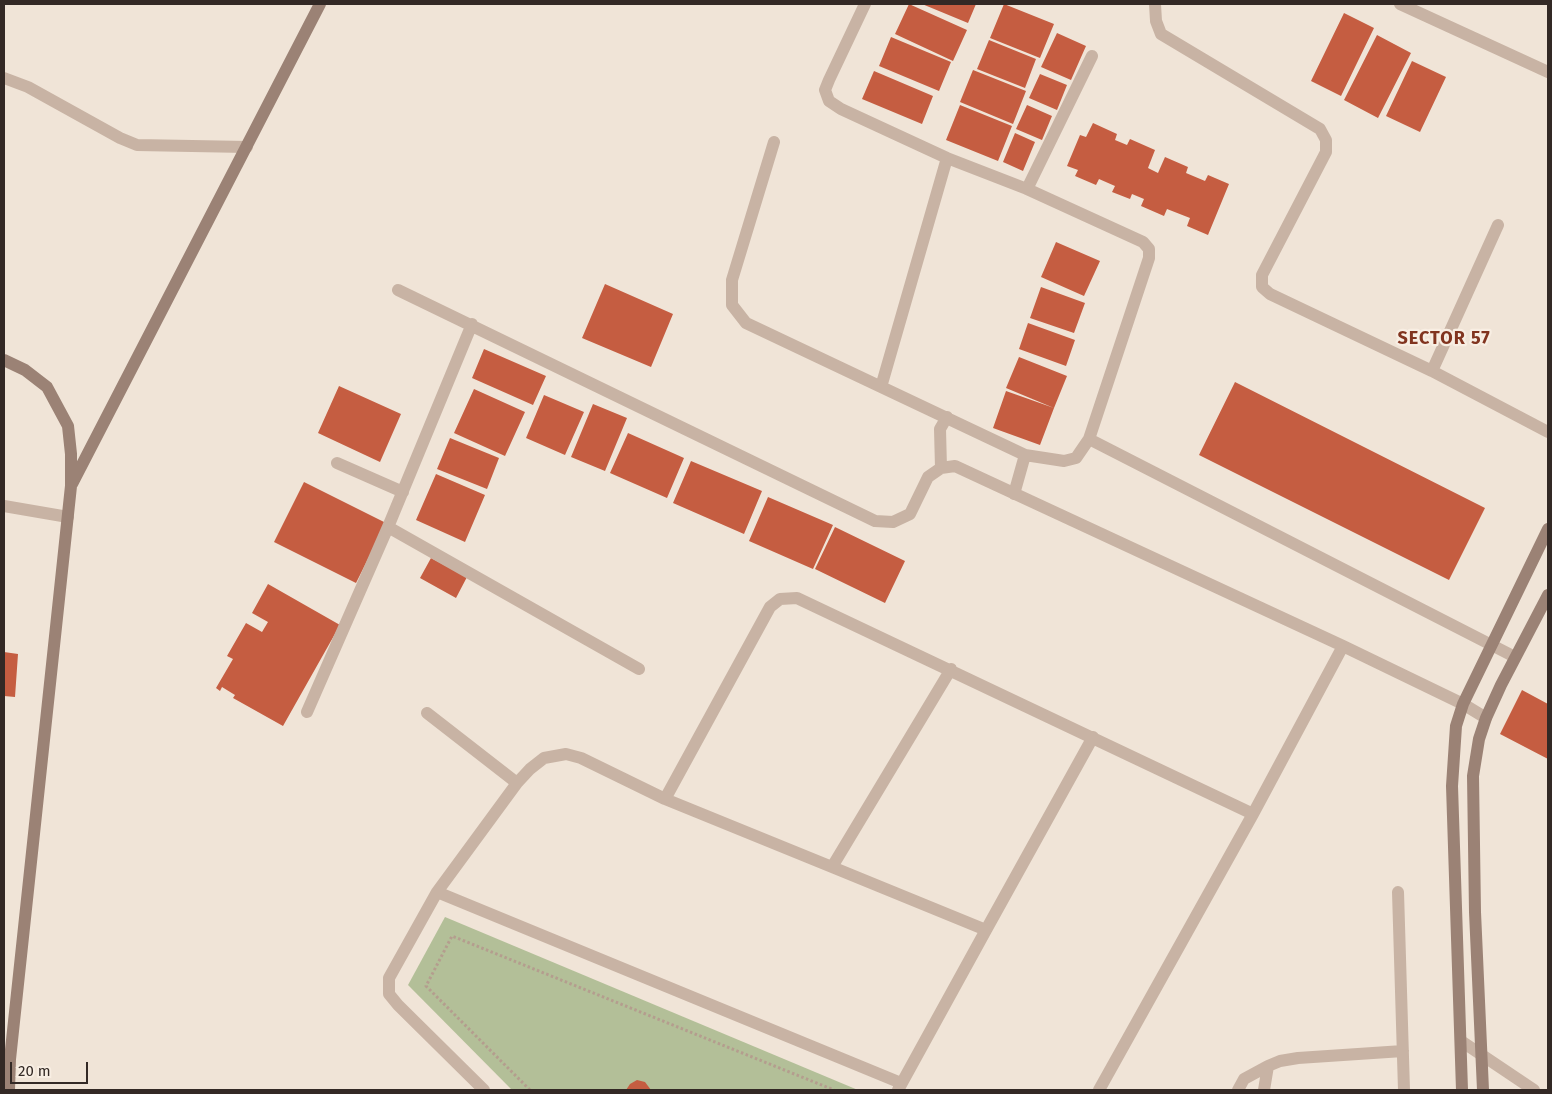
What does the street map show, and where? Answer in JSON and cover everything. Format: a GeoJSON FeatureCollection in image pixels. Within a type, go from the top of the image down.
{"type":"FeatureCollection","features":[{"type":"Feature","properties":{"kind":"street"},"geometry":{"type":"LineString","coordinates":[[71,486],[320,4]]}},
{"type":"Feature","properties":{"kind":"street"},"geometry":{"type":"LineString","coordinates":[[774,142],[732,280],[732,305],[746,323],[1025,455],[1064,461],[1076,458],[1089,439],[1149,258],[1149,249],[1143,242],[1027,189],[947,158],[841,110],[829,100],[825,90],[865,4]]}},
{"type":"Feature","properties":{"kind":"street"},"geometry":{"type":"LineString","coordinates":[[1155,4],[1156,21],[1161,34],[1320,129],[1326,140],[1326,152],[1262,275],[1262,287],[1270,294],[1432,371],[1548,432]]}},
{"type":"Feature","properties":{"kind":"street"},"geometry":{"type":"LineString","coordinates":[[1400,4],[1548,72]]}},
{"type":"Feature","properties":{"kind":"street"},"geometry":{"type":"LineString","coordinates":[[1027,189],[1092,56]]}},
{"type":"Feature","properties":{"kind":"street"},"geometry":{"type":"LineString","coordinates":[[4,78],[28,87],[120,138],[137,144],[247,147]]}},
{"type":"Feature","properties":{"kind":"street"},"geometry":{"type":"LineString","coordinates":[[881,387],[947,158]]}},
{"type":"Feature","properties":{"kind":"street"},"geometry":{"type":"LineString","coordinates":[[1432,371],[1498,225]]}},
{"type":"Feature","properties":{"kind":"street"},"geometry":{"type":"LineString","coordinates":[[398,290],[472,324],[875,521],[893,522],[910,514],[928,477],[941,468],[955,466],[1343,646],[1463,704],[1486,718]]}},
{"type":"Feature","properties":{"kind":"street"},"geometry":{"type":"LineString","coordinates":[[307,712],[388,528],[472,324]]}},
{"type":"Feature","properties":{"kind":"street"},"geometry":{"type":"LineString","coordinates":[[4,360],[25,370],[48,387],[68,426],[71,454],[71,486],[68,517],[10,1059],[9,1090]]}},
{"type":"Feature","properties":{"kind":"street"},"geometry":{"type":"LineString","coordinates":[[941,468],[940,429],[947,418]]}},
{"type":"Feature","properties":{"kind":"street"},"geometry":{"type":"LineString","coordinates":[[1089,439],[1515,657]]}},
{"type":"Feature","properties":{"kind":"street"},"geometry":{"type":"LineString","coordinates":[[1014,494],[1025,455]]}},
{"type":"Feature","properties":{"kind":"street"},"geometry":{"type":"LineString","coordinates":[[337,463],[403,492]]}},
{"type":"Feature","properties":{"kind":"street"},"geometry":{"type":"LineString","coordinates":[[4,506],[68,517]]}},
{"type":"Feature","properties":{"kind":"street"},"geometry":{"type":"LineString","coordinates":[[388,528],[639,668]]}},
{"type":"Feature","properties":{"kind":"street"},"geometry":{"type":"LineString","coordinates":[[1462,1090],[1452,786],[1453,748],[1456,726],[1463,704],[1491,644],[1548,529]]}},
{"type":"Feature","properties":{"kind":"street"},"geometry":{"type":"LineString","coordinates":[[1483,1090],[1475,912],[1473,776],[1479,738],[1486,718],[1515,657],[1548,595]]}},
{"type":"Feature","properties":{"kind":"street"},"geometry":{"type":"LineString","coordinates":[[665,799],[770,607],[780,599],[797,598],[1094,736],[1253,814]]}},
{"type":"Feature","properties":{"kind":"street"},"geometry":{"type":"LineString","coordinates":[[1099,1090],[1253,814],[1343,646]]}},
{"type":"Feature","properties":{"kind":"street"},"geometry":{"type":"LineString","coordinates":[[832,867],[951,669]]}},
{"type":"Feature","properties":{"kind":"street"},"geometry":{"type":"LineString","coordinates":[[427,713],[517,783]]}},
{"type":"Feature","properties":{"kind":"street"},"geometry":{"type":"LineString","coordinates":[[437,892],[899,1087],[1094,736]]}},
{"type":"Feature","properties":{"kind":"street"},"geometry":{"type":"LineString","coordinates":[[484,1090],[398,1005],[389,994],[389,978],[437,892],[517,783],[544,758],[566,754],[581,758],[665,799],[986,930]]}},
{"type":"Feature","properties":{"kind":"street"},"geometry":{"type":"LineString","coordinates":[[1398,892],[1404,1090]]}},
{"type":"Feature","properties":{"kind":"street"},"geometry":{"type":"LineString","coordinates":[[1461,1042],[1482,1054],[1534,1090]]}},
{"type":"Feature","properties":{"kind":"street"},"geometry":{"type":"LineString","coordinates":[[1238,1090],[1244,1080],[1268,1066],[1298,1058],[1403,1051]]}},
{"type":"Feature","properties":{"kind":"street"},"geometry":{"type":"LineString","coordinates":[[1264,1090],[1268,1066]]}},
{"type":"Feature","properties":{"kind":"path"},"geometry":{"type":"LineString","coordinates":[[530,1090],[426,986],[452,936],[834,1090]]}},
{"type":"Feature","properties":{"kind":"green space"},"geometry":{"type":"Polygon","coordinates":[[[445,917],[858,1090],[512,1090],[408,985],[445,917]]]}},
{"type":"Feature","properties":{"kind":"building"},"geometry":{"type":"Polygon","coordinates":[[[909,4],[967,30],[953,61],[895,34],[909,4]]]}},
{"type":"Feature","properties":{"kind":"building"},"geometry":{"type":"Polygon","coordinates":[[[922,4],[976,4],[968,23],[922,4]]]}},
{"type":"Feature","properties":{"kind":"building"},"geometry":{"type":"Polygon","coordinates":[[[1004,4],[1054,24],[1040,58],[990,38],[1004,4]]]}},
{"type":"Feature","properties":{"kind":"building"},"geometry":{"type":"Polygon","coordinates":[[[1344,13],[1374,28],[1341,96],[1311,81],[1344,13]]]}},
{"type":"Feature","properties":{"kind":"building"},"geometry":{"type":"Polygon","coordinates":[[[1057,33],[1086,46],[1071,80],[1041,67],[1057,33]]]}},
{"type":"Feature","properties":{"kind":"building"},"geometry":{"type":"Polygon","coordinates":[[[1377,35],[1411,53],[1378,118],[1344,100],[1377,35]]]}},
{"type":"Feature","properties":{"kind":"building"},"geometry":{"type":"Polygon","coordinates":[[[891,37],[951,62],[939,91],[879,66],[891,37]]]}},
{"type":"Feature","properties":{"kind":"building"},"geometry":{"type":"Polygon","coordinates":[[[989,40],[1036,59],[1025,88],[977,69],[989,40]]]}},
{"type":"Feature","properties":{"kind":"building"},"geometry":{"type":"Polygon","coordinates":[[[1412,61],[1446,77],[1420,132],[1386,116],[1412,61]]]}},
{"type":"Feature","properties":{"kind":"building"},"geometry":{"type":"Polygon","coordinates":[[[973,70],[1026,91],[1013,124],[960,102],[973,70]]]}},
{"type":"Feature","properties":{"kind":"building"},"geometry":{"type":"Polygon","coordinates":[[[874,71],[933,96],[922,124],[862,99],[874,71]]]}},
{"type":"Feature","properties":{"kind":"building"},"geometry":{"type":"Polygon","coordinates":[[[1040,74],[1067,85],[1057,110],[1029,98],[1040,74]]]}},
{"type":"Feature","properties":{"kind":"building"},"geometry":{"type":"Polygon","coordinates":[[[960,105],[1012,126],[998,161],[946,140],[960,105]]]}},
{"type":"Feature","properties":{"kind":"building"},"geometry":{"type":"Polygon","coordinates":[[[1027,105],[1052,116],[1042,140],[1016,129],[1027,105]]]}},
{"type":"Feature","properties":{"kind":"building"},"geometry":{"type":"Polygon","coordinates":[[[1093,123],[1117,134],[1115,140],[1127,145],[1130,139],[1155,150],[1148,168],[1158,173],[1165,157],[1188,167],[1186,173],[1205,181],[1208,175],[1229,184],[1208,235],[1187,226],[1190,218],[1167,209],[1164,216],[1141,206],[1144,199],[1132,194],[1130,199],[1112,192],[1115,186],[1099,179],[1096,185],[1075,176],[1078,170],[1067,166],[1080,135],[1086,137],[1093,123]]]}},
{"type":"Feature","properties":{"kind":"building"},"geometry":{"type":"Polygon","coordinates":[[[1015,133],[1035,142],[1023,171],[1003,162],[1015,133]]]}},
{"type":"Feature","properties":{"kind":"building"},"geometry":{"type":"Polygon","coordinates":[[[1056,242],[1100,261],[1084,296],[1041,277],[1056,242]]]}},
{"type":"Feature","properties":{"kind":"building"},"geometry":{"type":"Polygon","coordinates":[[[605,284],[673,314],[651,367],[582,338],[605,284]]]}},
{"type":"Feature","properties":{"kind":"building"},"geometry":{"type":"Polygon","coordinates":[[[1041,287],[1085,303],[1074,333],[1030,318],[1041,287]]]}},
{"type":"Feature","properties":{"kind":"building"},"geometry":{"type":"Polygon","coordinates":[[[1028,323],[1075,340],[1066,366],[1019,349],[1028,323]]]}},
{"type":"Feature","properties":{"kind":"building"},"geometry":{"type":"Polygon","coordinates":[[[484,349],[546,376],[533,405],[472,378],[484,349]]]}},
{"type":"Feature","properties":{"kind":"building"},"geometry":{"type":"Polygon","coordinates":[[[1019,357],[1067,376],[1054,408],[1006,388],[1019,357]]]}},
{"type":"Feature","properties":{"kind":"building"},"geometry":{"type":"Polygon","coordinates":[[[1235,382],[1485,508],[1449,580],[1199,455],[1235,382]]]}},
{"type":"Feature","properties":{"kind":"building"},"geometry":{"type":"Polygon","coordinates":[[[339,386],[401,414],[380,462],[318,433],[339,386]]]}},
{"type":"Feature","properties":{"kind":"building"},"geometry":{"type":"Polygon","coordinates":[[[474,389],[525,412],[505,456],[454,433],[474,389]]]}},
{"type":"Feature","properties":{"kind":"building"},"geometry":{"type":"Polygon","coordinates":[[[1006,391],[1054,408],[1040,445],[993,428],[1006,391]]]}},
{"type":"Feature","properties":{"kind":"building"},"geometry":{"type":"Polygon","coordinates":[[[544,395],[584,412],[565,455],[526,438],[544,395]]]}},
{"type":"Feature","properties":{"kind":"building"},"geometry":{"type":"Polygon","coordinates":[[[593,404],[627,418],[605,471],[571,457],[593,404]]]}},
{"type":"Feature","properties":{"kind":"building"},"geometry":{"type":"Polygon","coordinates":[[[628,433],[684,458],[667,498],[610,473],[628,433]]]}},
{"type":"Feature","properties":{"kind":"building"},"geometry":{"type":"Polygon","coordinates":[[[450,438],[499,458],[487,489],[437,469],[450,438]]]}},
{"type":"Feature","properties":{"kind":"building"},"geometry":{"type":"Polygon","coordinates":[[[691,461],[762,491],[744,534],[673,503],[691,461]]]}},
{"type":"Feature","properties":{"kind":"building"},"geometry":{"type":"Polygon","coordinates":[[[436,474],[485,495],[465,542],[416,520],[436,474]]]}},
{"type":"Feature","properties":{"kind":"building"},"geometry":{"type":"Polygon","coordinates":[[[304,482],[386,523],[356,583],[274,542],[304,482]]]}},
{"type":"Feature","properties":{"kind":"building"},"geometry":{"type":"Polygon","coordinates":[[[768,497],[833,525],[813,569],[749,541],[768,497]]]}},
{"type":"Feature","properties":{"kind":"building"},"geometry":{"type":"Polygon","coordinates":[[[835,527],[905,561],[885,603],[815,569],[835,527]]]}},
{"type":"Feature","properties":{"kind":"building"},"geometry":{"type":"Polygon","coordinates":[[[431,558],[467,577],[456,598],[420,578],[431,558]]]}},
{"type":"Feature","properties":{"kind":"building"},"geometry":{"type":"Polygon","coordinates":[[[268,584],[340,625],[283,726],[233,698],[235,695],[222,687],[220,691],[216,688],[233,659],[227,656],[246,623],[262,632],[268,622],[252,613],[268,584]]]}},
{"type":"Feature","properties":{"kind":"building"},"geometry":{"type":"Polygon","coordinates":[[[4,652],[18,654],[15,697],[4,696],[4,652]]]}},
{"type":"Feature","properties":{"kind":"building"},"geometry":{"type":"Polygon","coordinates":[[[1522,690],[1548,704],[1548,759],[1500,734],[1522,690]]]}},
{"type":"Feature","properties":{"kind":"building"},"geometry":{"type":"Polygon","coordinates":[[[637,1080],[645,1082],[651,1090],[626,1090],[630,1084],[637,1080]]]}},
{"type":"Feature","properties":{"kind":"district","name":"SECTOR 57"},"geometry":{"type":"Point","coordinates":[1444,339]}}]}
